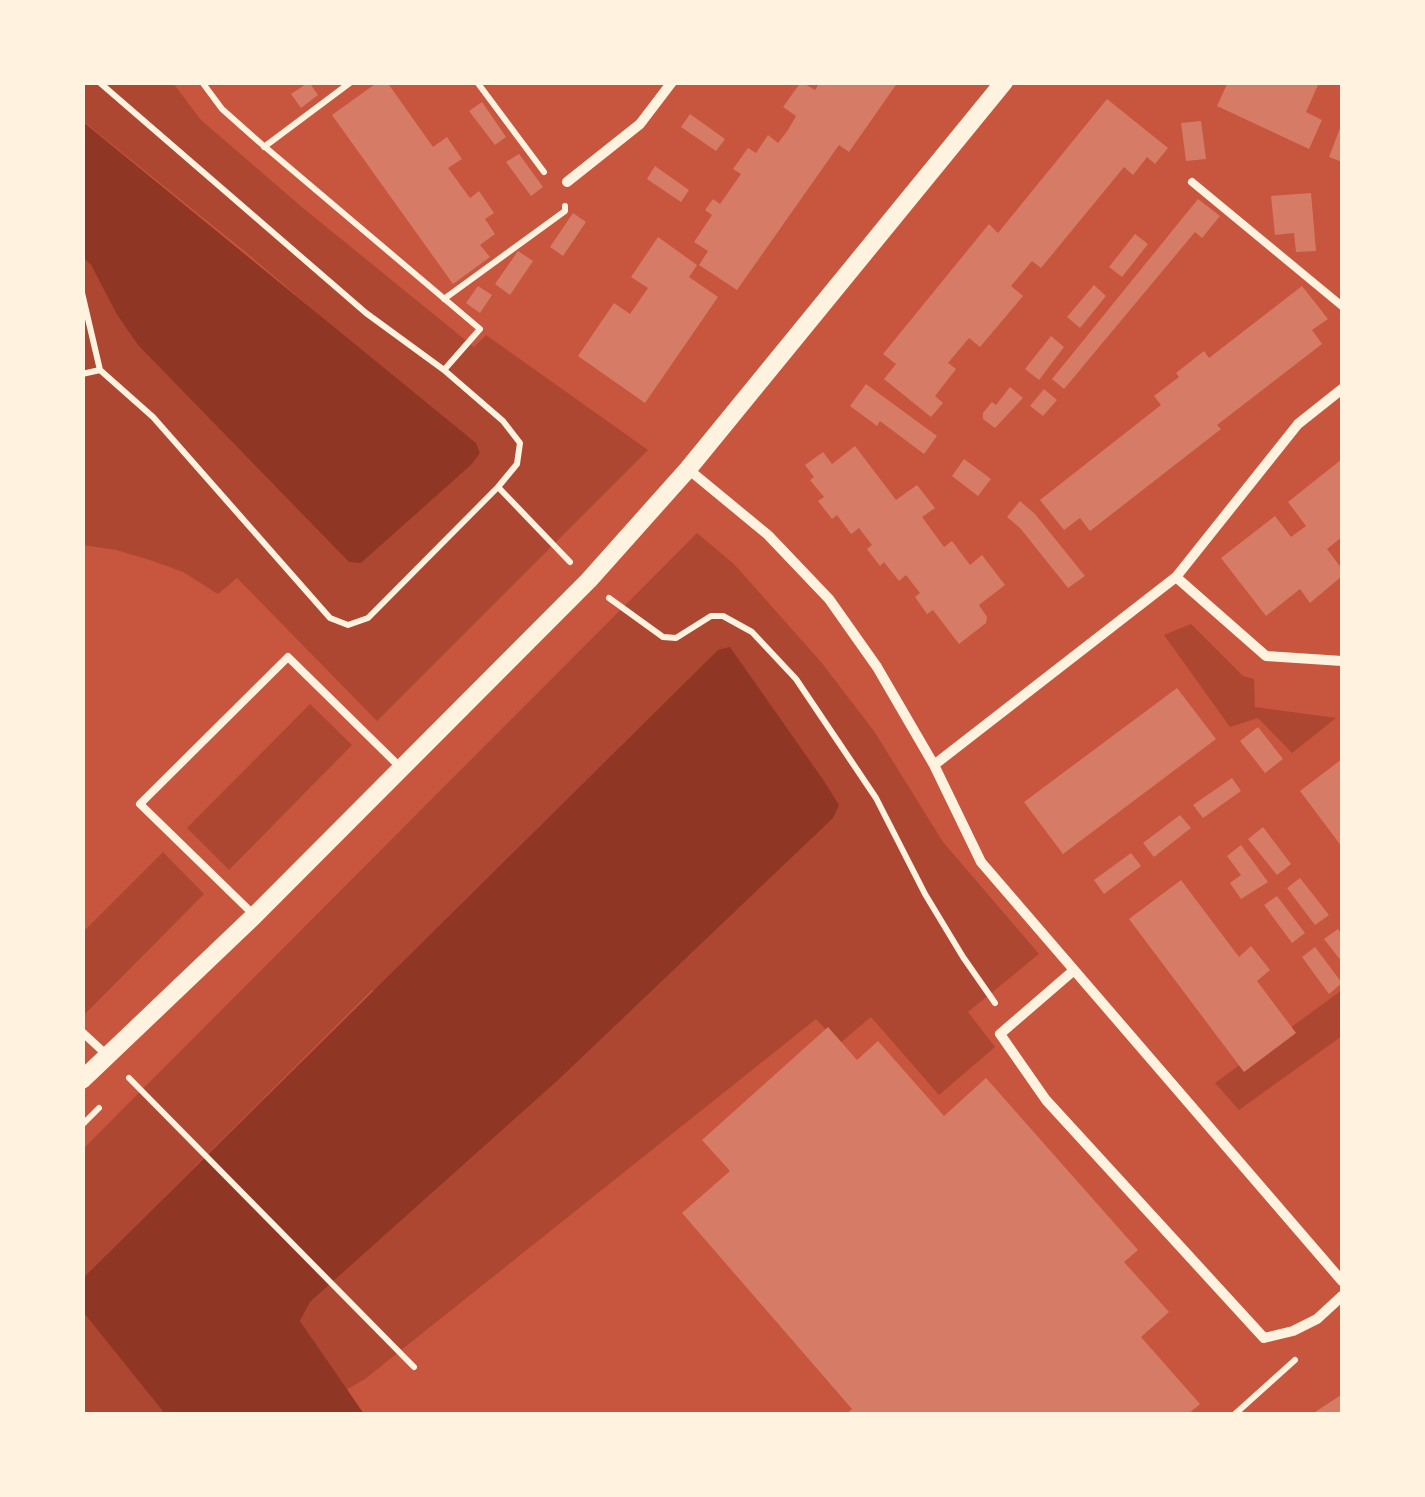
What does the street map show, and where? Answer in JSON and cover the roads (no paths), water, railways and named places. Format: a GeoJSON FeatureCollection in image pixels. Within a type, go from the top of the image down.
{"type":"FeatureCollection","features":[{"type":"Feature","properties":{"kind":"street"},"geometry":{"type":"LineString","coordinates":[[562,185],[640,124],[672,82]]}},
{"type":"Feature","properties":{"kind":"street"},"geometry":{"type":"LineString","coordinates":[[82,1080],[254,916],[588,580],[688,469],[1004,82]]}},
{"type":"Feature","properties":{"kind":"street"},"geometry":{"type":"LineString","coordinates":[[934,764],[1176,577],[1298,424],[1342,389]]}},
{"type":"Feature","properties":{"kind":"street"},"geometry":{"type":"LineString","coordinates":[[688,469],[804,570],[855,634],[934,764],[981,862],[1342,1281]]}},
{"type":"Feature","properties":{"kind":"street"},"geometry":{"type":"LineString","coordinates":[[1176,577],[1266,656],[1342,660]]}},
{"type":"Feature","properties":{"kind":"street"},"geometry":{"type":"LineString","coordinates":[[1072,971],[1000,1034],[1046,1100],[1264,1338],[1293,1331],[1317,1319],[1342,1296]]}},
{"type":"Feature","properties":{"kind":"lane"},"geometry":{"type":"LineString","coordinates":[[1192,182],[1342,306]]}},
{"type":"Feature","properties":{"kind":"lane"},"geometry":{"type":"LineString","coordinates":[[254,916],[140,804],[288,657],[401,768]]}},
{"type":"Feature","properties":{"kind":"lane"},"geometry":{"type":"LineString","coordinates":[[82,1032],[108,1056]]}}]}
